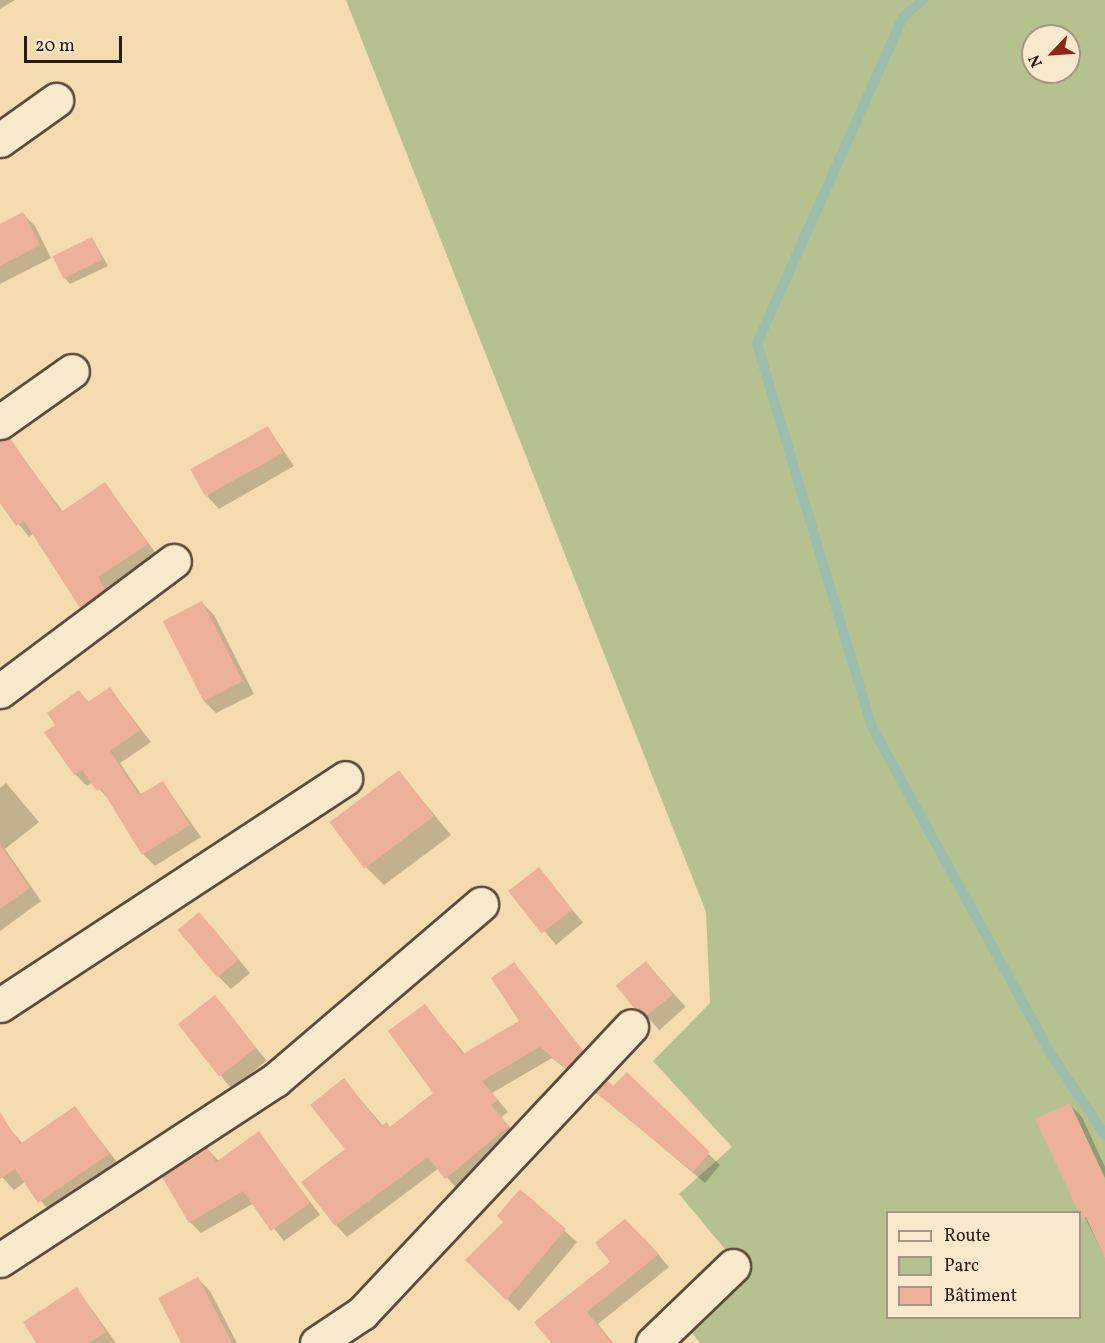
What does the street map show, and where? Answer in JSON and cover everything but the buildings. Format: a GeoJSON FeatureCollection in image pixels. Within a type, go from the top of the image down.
{"type":"FeatureCollection","features":[{"type":"Feature","properties":{"kind":"street"},"geometry":{"type":"LineString","coordinates":[[0,140],[56,100]]}},
{"type":"Feature","properties":{"kind":"street"},"geometry":{"type":"LineString","coordinates":[[0,422],[72,371]]}},
{"type":"Feature","properties":{"kind":"street"},"geometry":{"type":"LineString","coordinates":[[0,691],[174,561]]}},
{"type":"Feature","properties":{"kind":"street"},"geometry":{"type":"LineString","coordinates":[[0,1005],[345,778]]}},
{"type":"Feature","properties":{"kind":"street"},"geometry":{"type":"LineString","coordinates":[[0,1260],[275,1080],[481,904]]}},
{"type":"Feature","properties":{"kind":"street"},"geometry":{"type":"LineString","coordinates":[[317,1343],[362,1313],[631,1027]]}},
{"type":"Feature","properties":{"kind":"street"},"geometry":{"type":"LineString","coordinates":[[654,1343],[733,1266]]}},
{"type":"Feature","properties":{"kind":"green space"},"geometry":{"type":"Polygon","coordinates":[[[346,0],[1105,0],[1105,1343],[700,1343],[692,1333],[749,1278],[679,1194],[732,1147],[653,1061],[710,1003],[706,912],[346,0]]]}},
{"type":"Feature","properties":{"kind":"waterway"},"geometry":{"type":"LineString","coordinates":[[923,0],[903,17],[757,344],[872,727],[1053,1057],[1105,1135]]}}]}
